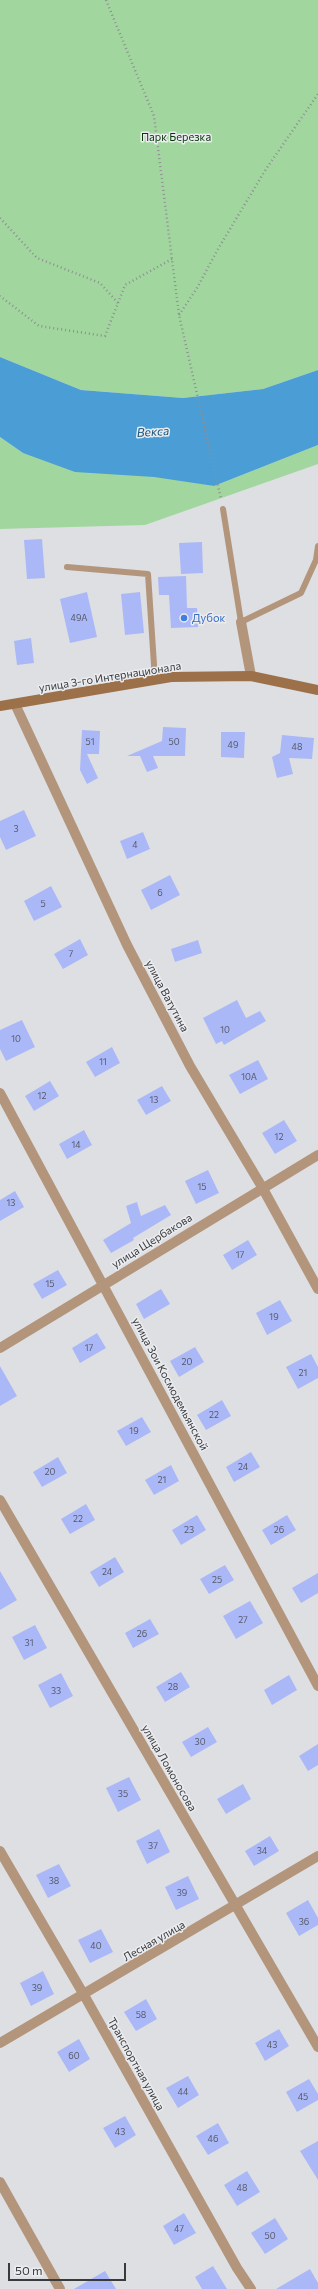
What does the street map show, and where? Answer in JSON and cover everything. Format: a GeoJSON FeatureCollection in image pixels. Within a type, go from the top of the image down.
{"type":"FeatureCollection","features":[{"type":"Feature","properties":{"kind":"main road","name":"улица 3-го Интернационала"},"geometry":{"type":"LineString","coordinates":[[0,706],[171,677],[251,676],[318,690]]}},
{"type":"Feature","properties":{"kind":"street"},"geometry":{"type":"LineString","coordinates":[[241,622],[251,676]]}},
{"type":"Feature","properties":{"kind":"street","name":"улица Ватутина"},"geometry":{"type":"LineString","coordinates":[[15,704],[127,946],[190,1066],[262,1187],[318,1289]]}},
{"type":"Feature","properties":{"kind":"street","name":"улица Зои Космодемьянской"},"geometry":{"type":"LineString","coordinates":[[0,1094],[104,1285],[318,1686]]}},
{"type":"Feature","properties":{"kind":"street","name":"улица Щербакова"},"geometry":{"type":"LineString","coordinates":[[0,1348],[318,1154]]}},
{"type":"Feature","properties":{"kind":"street","name":"улица Ломоносова"},"geometry":{"type":"LineString","coordinates":[[0,1500],[318,2047]]}},
{"type":"Feature","properties":{"kind":"street","name":"Транспортная улица"},"geometry":{"type":"LineString","coordinates":[[0,1851],[84,1995],[237,2268],[251,2289]]}},
{"type":"Feature","properties":{"kind":"street","name":"Лесная улица"},"geometry":{"type":"LineString","coordinates":[[0,2043],[236,1906],[318,1856]]}},
{"type":"Feature","properties":{"kind":"street"},"geometry":{"type":"LineString","coordinates":[[0,2182],[60,2289]]}},
{"type":"Feature","properties":{"kind":"lane"},"geometry":{"type":"LineString","coordinates":[[223,509],[241,622],[301,594],[316,560],[318,546]]}},
{"type":"Feature","properties":{"kind":"lane"},"geometry":{"type":"LineString","coordinates":[[67,567],[148,574],[155,680]]}},
{"type":"Feature","properties":{"kind":"path"},"geometry":{"type":"LineString","coordinates":[[106,0],[154,116],[179,315],[223,509]]}},
{"type":"Feature","properties":{"kind":"path"},"geometry":{"type":"LineString","coordinates":[[179,315],[197,288],[218,249],[266,169],[318,94]]}},
{"type":"Feature","properties":{"kind":"path"},"geometry":{"type":"LineString","coordinates":[[0,218],[37,258],[100,283],[118,302]]}},
{"type":"Feature","properties":{"kind":"path"},"geometry":{"type":"LineString","coordinates":[[0,296],[39,326],[106,336],[118,302],[126,285],[172,259]]}},
{"type":"Feature","properties":{"kind":"green space","name":"Парк Березка"},"geometry":{"type":"Polygon","coordinates":[[[0,0],[318,0],[318,370],[263,389],[183,398],[81,390],[0,357],[0,0]]]}},
{"type":"Feature","properties":{"kind":"green space"},"geometry":{"type":"Polygon","coordinates":[[[0,437],[23,453],[214,486],[318,445],[318,464],[145,525],[0,529],[0,437]]]}},
{"type":"Feature","properties":{"kind":"water","name":"Векса"},"geometry":{"type":"Polygon","coordinates":[[[0,357],[81,390],[183,398],[263,389],[318,370],[318,445],[214,486],[154,477],[75,472],[23,453],[0,437],[0,357]]]}},
{"type":"Feature","properties":{"kind":"building"},"geometry":{"type":"Polygon","coordinates":[[[42,539],[45,578],[27,579],[24,540],[42,539]]]}},
{"type":"Feature","properties":{"kind":"building"},"geometry":{"type":"Polygon","coordinates":[[[202,542],[203,573],[181,574],[179,543],[202,542]]]}},
{"type":"Feature","properties":{"kind":"building"},"geometry":{"type":"Polygon","coordinates":[[[186,576],[187,608],[197,608],[198,627],[171,628],[169,595],[159,595],[158,577],[186,576]]]}},
{"type":"Feature","properties":{"kind":"building"},"geometry":{"type":"Polygon","coordinates":[[[87,592],[97,637],[70,643],[60,599],[87,592]]]}},
{"type":"Feature","properties":{"kind":"building"},"geometry":{"type":"Polygon","coordinates":[[[140,592],[144,633],[125,635],[121,594],[140,592]]]}},
{"type":"Feature","properties":{"kind":"building"},"geometry":{"type":"Polygon","coordinates":[[[31,638],[34,663],[17,665],[14,641],[31,638]]]}},
{"type":"Feature","properties":{"kind":"building"},"geometry":{"type":"Polygon","coordinates":[[[163,727],[186,728],[185,756],[153,756],[158,768],[147,772],[140,756],[127,756],[162,741],[163,727]]]}},
{"type":"Feature","properties":{"kind":"building"},"geometry":{"type":"Polygon","coordinates":[[[82,730],[100,731],[99,754],[87,754],[98,778],[87,784],[80,770],[82,730]]]}},
{"type":"Feature","properties":{"kind":"building"},"geometry":{"type":"Polygon","coordinates":[[[221,732],[245,732],[244,758],[221,757],[221,732]]]}},
{"type":"Feature","properties":{"kind":"building"},"geometry":{"type":"Polygon","coordinates":[[[282,735],[314,738],[312,759],[289,758],[293,774],[277,778],[272,757],[280,753],[282,735]]]}},
{"type":"Feature","properties":{"kind":"building"},"geometry":{"type":"Polygon","coordinates":[[[24,810],[36,836],[6,850],[0,837],[0,821],[24,810]]]}},
{"type":"Feature","properties":{"kind":"building"},"geometry":{"type":"Polygon","coordinates":[[[143,832],[150,849],[127,859],[120,841],[143,832]]]}},
{"type":"Feature","properties":{"kind":"building"},"geometry":{"type":"Polygon","coordinates":[[[170,875],[180,895],[151,910],[141,890],[170,875]]]}},
{"type":"Feature","properties":{"kind":"building"},"geometry":{"type":"Polygon","coordinates":[[[51,886],[62,907],[34,921],[24,901],[51,886]]]}},
{"type":"Feature","properties":{"kind":"building"},"geometry":{"type":"Polygon","coordinates":[[[80,939],[88,955],[63,969],[54,954],[80,939]]]}},
{"type":"Feature","properties":{"kind":"building"},"geometry":{"type":"Polygon","coordinates":[[[198,940],[202,953],[175,962],[171,949],[198,940]]]}},
{"type":"Feature","properties":{"kind":"building"},"geometry":{"type":"Polygon","coordinates":[[[237,1000],[246,1018],[260,1011],[266,1021],[224,1045],[222,1041],[216,1044],[203,1018],[237,1000]]]}},
{"type":"Feature","properties":{"kind":"building"},"geometry":{"type":"Polygon","coordinates":[[[22,1020],[35,1047],[6,1061],[0,1049],[0,1030],[22,1020]]]}},
{"type":"Feature","properties":{"kind":"building"},"geometry":{"type":"Polygon","coordinates":[[[112,1047],[120,1063],[95,1077],[86,1062],[112,1047]]]}},
{"type":"Feature","properties":{"kind":"building"},"geometry":{"type":"Polygon","coordinates":[[[258,1060],[268,1079],[240,1094],[229,1075],[258,1060]]]}},
{"type":"Feature","properties":{"kind":"building"},"geometry":{"type":"Polygon","coordinates":[[[50,1081],[59,1096],[34,1111],[25,1096],[50,1081]]]}},
{"type":"Feature","properties":{"kind":"building"},"geometry":{"type":"Polygon","coordinates":[[[162,1086],[171,1101],[146,1115],[137,1100],[162,1086]]]}},
{"type":"Feature","properties":{"kind":"building"},"geometry":{"type":"Polygon","coordinates":[[[284,1120],[297,1141],[275,1154],[262,1133],[284,1120]]]}},
{"type":"Feature","properties":{"kind":"building"},"geometry":{"type":"Polygon","coordinates":[[[84,1130],[92,1145],[67,1159],[59,1144],[84,1130]]]}},
{"type":"Feature","properties":{"kind":"building"},"geometry":{"type":"Polygon","coordinates":[[[208,1170],[219,1193],[196,1204],[185,1181],[208,1170]]]}},
{"type":"Feature","properties":{"kind":"building"},"geometry":{"type":"Polygon","coordinates":[[[15,1191],[24,1207],[0,1221],[0,1200],[15,1191]]]}},
{"type":"Feature","properties":{"kind":"building"},"geometry":{"type":"Polygon","coordinates":[[[137,1202],[141,1216],[165,1205],[171,1215],[133,1238],[134,1240],[111,1253],[103,1240],[131,1223],[126,1206],[137,1202]]]}},
{"type":"Feature","properties":{"kind":"building"},"geometry":{"type":"Polygon","coordinates":[[[248,1240],[257,1255],[232,1270],[223,1255],[248,1240]]]}},
{"type":"Feature","properties":{"kind":"building"},"geometry":{"type":"Polygon","coordinates":[[[58,1270],[67,1285],[42,1299],[33,1284],[58,1270]]]}},
{"type":"Feature","properties":{"kind":"building"},"geometry":{"type":"Polygon","coordinates":[[[161,1289],[170,1304],[144,1319],[136,1304],[161,1289]]]}},
{"type":"Feature","properties":{"kind":"building"},"geometry":{"type":"Polygon","coordinates":[[[280,1300],[292,1321],[267,1335],[256,1313],[280,1300]]]}},
{"type":"Feature","properties":{"kind":"building"},"geometry":{"type":"Polygon","coordinates":[[[97,1333],[106,1348],[80,1363],[72,1348],[97,1333]]]}},
{"type":"Feature","properties":{"kind":"building"},"geometry":{"type":"Polygon","coordinates":[[[195,1347],[204,1362],[179,1377],[170,1361],[195,1347]]]}},
{"type":"Feature","properties":{"kind":"building"},"geometry":{"type":"Polygon","coordinates":[[[311,1354],[318,1367],[318,1378],[298,1389],[286,1367],[311,1354]]]}},
{"type":"Feature","properties":{"kind":"building"},"geometry":{"type":"Polygon","coordinates":[[[0,1366],[17,1396],[0,1406],[0,1366]]]}},
{"type":"Feature","properties":{"kind":"building"},"geometry":{"type":"Polygon","coordinates":[[[222,1400],[231,1416],[206,1430],[197,1415],[222,1400]]]}},
{"type":"Feature","properties":{"kind":"building"},"geometry":{"type":"Polygon","coordinates":[[[142,1417],[151,1432],[126,1446],[117,1431],[142,1417]]]}},
{"type":"Feature","properties":{"kind":"building"},"geometry":{"type":"Polygon","coordinates":[[[251,1452],[260,1467],[234,1482],[226,1467],[251,1452]]]}},
{"type":"Feature","properties":{"kind":"building"},"geometry":{"type":"Polygon","coordinates":[[[58,1457],[67,1473],[42,1487],[33,1472],[58,1457]]]}},
{"type":"Feature","properties":{"kind":"building"},"geometry":{"type":"Polygon","coordinates":[[[171,1465],[179,1481],[154,1495],[145,1480],[171,1465]]]}},
{"type":"Feature","properties":{"kind":"building"},"geometry":{"type":"Polygon","coordinates":[[[86,1504],[95,1520],[70,1534],[61,1519],[86,1504]]]}},
{"type":"Feature","properties":{"kind":"building"},"geometry":{"type":"Polygon","coordinates":[[[197,1515],[206,1530],[181,1545],[172,1530],[197,1515]]]}},
{"type":"Feature","properties":{"kind":"building"},"geometry":{"type":"Polygon","coordinates":[[[287,1515],[296,1530],[271,1545],[262,1530],[287,1515]]]}},
{"type":"Feature","properties":{"kind":"building"},"geometry":{"type":"Polygon","coordinates":[[[115,1557],[124,1572],[99,1587],[90,1572],[115,1557]]]}},
{"type":"Feature","properties":{"kind":"building"},"geometry":{"type":"Polygon","coordinates":[[[225,1565],[234,1580],[209,1594],[200,1579],[225,1565]]]}},
{"type":"Feature","properties":{"kind":"building"},"geometry":{"type":"Polygon","coordinates":[[[0,1571],[17,1600],[0,1610],[0,1571]]]}},
{"type":"Feature","properties":{"kind":"building"},"geometry":{"type":"Polygon","coordinates":[[[318,1573],[318,1593],[301,1603],[292,1588],[318,1573]]]}},
{"type":"Feature","properties":{"kind":"building"},"geometry":{"type":"Polygon","coordinates":[[[250,1601],[263,1623],[236,1639],[223,1616],[250,1601]]]}},
{"type":"Feature","properties":{"kind":"building"},"geometry":{"type":"Polygon","coordinates":[[[150,1619],[159,1634],[133,1648],[125,1633],[150,1619]]]}},
{"type":"Feature","properties":{"kind":"building"},"geometry":{"type":"Polygon","coordinates":[[[35,1625],[47,1648],[24,1660],[12,1637],[35,1625]]]}},
{"type":"Feature","properties":{"kind":"building"},"geometry":{"type":"Polygon","coordinates":[[[181,1672],[190,1687],[165,1702],[156,1687],[181,1672]]]}},
{"type":"Feature","properties":{"kind":"building"},"geometry":{"type":"Polygon","coordinates":[[[61,1673],[73,1696],[50,1708],[38,1685],[61,1673]]]}},
{"type":"Feature","properties":{"kind":"building"},"geometry":{"type":"Polygon","coordinates":[[[289,1675],[297,1690],[272,1705],[264,1690],[289,1675]]]}},
{"type":"Feature","properties":{"kind":"building"},"geometry":{"type":"Polygon","coordinates":[[[208,1727],[217,1742],[191,1757],[182,1742],[208,1727]]]}},
{"type":"Feature","properties":{"kind":"building"},"geometry":{"type":"Polygon","coordinates":[[[318,1744],[318,1765],[308,1771],[299,1756],[318,1744]]]}},
{"type":"Feature","properties":{"kind":"building"},"geometry":{"type":"Polygon","coordinates":[[[129,1777],[141,1800],[118,1812],[106,1788],[129,1777]]]}},
{"type":"Feature","properties":{"kind":"building"},"geometry":{"type":"Polygon","coordinates":[[[243,1784],[251,1799],[226,1814],[217,1799],[243,1784]]]}},
{"type":"Feature","properties":{"kind":"building"},"geometry":{"type":"Polygon","coordinates":[[[159,1829],[170,1852],[147,1864],[136,1841],[159,1829]]]}},
{"type":"Feature","properties":{"kind":"building"},"geometry":{"type":"Polygon","coordinates":[[[270,1836],[279,1851],[254,1866],[245,1851],[270,1836]]]}},
{"type":"Feature","properties":{"kind":"building"},"geometry":{"type":"Polygon","coordinates":[[[59,1864],[71,1886],[48,1898],[36,1875],[59,1864]]]}},
{"type":"Feature","properties":{"kind":"building"},"geometry":{"type":"Polygon","coordinates":[[[188,1876],[199,1899],[176,1910],[165,1887],[188,1876]]]}},
{"type":"Feature","properties":{"kind":"building"},"geometry":{"type":"Polygon","coordinates":[[[308,1900],[318,1918],[318,1925],[299,1936],[286,1913],[308,1900]]]}},
{"type":"Feature","properties":{"kind":"building"},"geometry":{"type":"Polygon","coordinates":[[[101,1929],[113,1952],[90,1963],[78,1940],[101,1929]]]}},
{"type":"Feature","properties":{"kind":"building"},"geometry":{"type":"Polygon","coordinates":[[[43,1971],[54,1994],[31,2006],[20,1983],[43,1971]]]}},
{"type":"Feature","properties":{"kind":"building"},"geometry":{"type":"Polygon","coordinates":[[[146,1999],[157,2019],[136,2031],[124,2012],[146,1999]]]}},
{"type":"Feature","properties":{"kind":"building"},"geometry":{"type":"Polygon","coordinates":[[[279,2029],[289,2046],[265,2061],[255,2043],[279,2029]]]}},
{"type":"Feature","properties":{"kind":"building"},"geometry":{"type":"Polygon","coordinates":[[[79,2039],[90,2059],[69,2072],[57,2052],[79,2039]]]}},
{"type":"Feature","properties":{"kind":"building"},"geometry":{"type":"Polygon","coordinates":[[[188,2076],[199,2095],[178,2108],[166,2088],[188,2076]]]}},
{"type":"Feature","properties":{"kind":"building"},"geometry":{"type":"Polygon","coordinates":[[[309,2079],[318,2094],[318,2100],[297,2112],[286,2092],[309,2079]]]}},
{"type":"Feature","properties":{"kind":"building"},"geometry":{"type":"Polygon","coordinates":[[[125,2116],[136,2135],[115,2148],[103,2128],[125,2116]]]}},
{"type":"Feature","properties":{"kind":"building"},"geometry":{"type":"Polygon","coordinates":[[[218,2123],[229,2143],[208,2155],[196,2136],[218,2123]]]}},
{"type":"Feature","properties":{"kind":"building"},"geometry":{"type":"Polygon","coordinates":[[[318,2141],[318,2180],[300,2151],[318,2141]]]}},
{"type":"Feature","properties":{"kind":"building"},"geometry":{"type":"Polygon","coordinates":[[[247,2171],[260,2192],[237,2206],[224,2185],[247,2171]]]}},
{"type":"Feature","properties":{"kind":"building"},"geometry":{"type":"Polygon","coordinates":[[[184,2213],[196,2233],[174,2245],[163,2226],[184,2213]]]}},
{"type":"Feature","properties":{"kind":"building"},"geometry":{"type":"Polygon","coordinates":[[[275,2218],[288,2239],[265,2254],[251,2233],[275,2218]]]}},
{"type":"Feature","properties":{"kind":"building"},"geometry":{"type":"Polygon","coordinates":[[[213,2266],[227,2289],[202,2289],[195,2277],[213,2266]]]}},
{"type":"Feature","properties":{"kind":"building"},"geometry":{"type":"Polygon","coordinates":[[[310,2269],[318,2283],[318,2289],[276,2289],[310,2269]]]}},
{"type":"Feature","properties":{"kind":"building"},"geometry":{"type":"Polygon","coordinates":[[[105,2271],[116,2289],[74,2289],[105,2271]]]}},
{"type":"Feature","properties":{"kind":"place","name":"Дубок"},"geometry":{"type":"Point","coordinates":[184,618]}}]}
